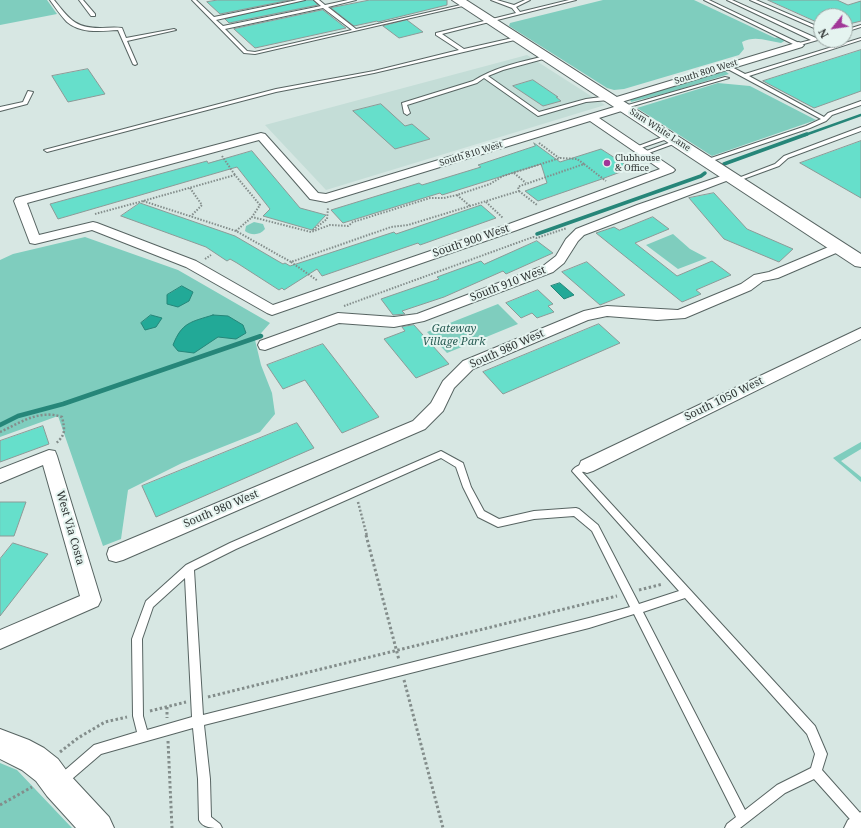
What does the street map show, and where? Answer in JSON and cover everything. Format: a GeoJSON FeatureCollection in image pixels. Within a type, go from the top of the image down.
{"type":"FeatureCollection","features":[{"type":"Feature","properties":{"kind":"street","name":"Sam White Lane"},"geometry":{"type":"LineString","coordinates":[[461,2],[861,262]]}},
{"type":"Feature","properties":{"kind":"street","name":"South 800 West"},"geometry":{"type":"LineString","coordinates":[[615,102],[726,66],[799,45]]}},
{"type":"Feature","properties":{"kind":"street","name":"South 810 West"},"geometry":{"type":"LineString","coordinates":[[272,310],[191,264],[93,226],[35,240],[20,201],[260,136],[309,190],[317,197],[326,198],[591,117],[615,102]]}},
{"type":"Feature","properties":{"kind":"street"},"geometry":{"type":"LineString","coordinates":[[591,117],[640,150]]}},
{"type":"Feature","properties":{"kind":"street","name":"South 900 West"},"geometry":{"type":"LineString","coordinates":[[272,310],[669,170],[640,150]]}},
{"type":"Feature","properties":{"kind":"street","name":"South 910 West"},"geometry":{"type":"LineString","coordinates":[[265,345],[338,318],[394,322],[420,318],[548,269],[560,260],[567,246],[575,235],[580,232],[641,208],[733,178]]}},
{"type":"Feature","properties":{"kind":"street","name":"South 980 West"},"geometry":{"type":"LineString","coordinates":[[116,554],[419,424],[437,407],[448,385],[468,365],[584,316],[607,311],[657,315],[680,315],[746,287],[759,278],[773,275],[838,247]]}},
{"type":"Feature","properties":{"kind":"street","name":"South 1050 West"},"geometry":{"type":"LineString","coordinates":[[587,466],[861,333]]}},
{"type":"Feature","properties":{"kind":"street"},"geometry":{"type":"LineString","coordinates":[[0,476],[51,451]]}},
{"type":"Feature","properties":{"kind":"street","name":"West Via Costa"},"geometry":{"type":"LineString","coordinates":[[0,640],[91,600],[51,451]]}},
{"type":"Feature","properties":{"kind":"street"},"geometry":{"type":"LineString","coordinates":[[0,744],[28,756],[52,777],[98,828]]}},
{"type":"Feature","properties":{"kind":"street"},"geometry":{"type":"LineString","coordinates":[[856,828],[861,823]]}},
{"type":"Feature","properties":{"kind":"lane"},"geometry":{"type":"LineString","coordinates":[[52,0],[75,26],[88,29],[120,29],[135,64]]}},
{"type":"Feature","properties":{"kind":"lane"},"geometry":{"type":"LineString","coordinates":[[81,0],[93,15]]}},
{"type":"Feature","properties":{"kind":"lane"},"geometry":{"type":"LineString","coordinates":[[194,0],[246,52],[255,53],[355,30],[461,2]]}},
{"type":"Feature","properties":{"kind":"lane"},"geometry":{"type":"LineString","coordinates":[[213,19],[303,0]]}},
{"type":"Feature","properties":{"kind":"lane"},"geometry":{"type":"LineString","coordinates":[[316,0],[355,30]]}},
{"type":"Feature","properties":{"kind":"lane"},"geometry":{"type":"LineString","coordinates":[[222,28],[354,0]]}},
{"type":"Feature","properties":{"kind":"lane"},"geometry":{"type":"LineString","coordinates":[[493,0],[514,7],[518,14]]}},
{"type":"Feature","properties":{"kind":"lane"},"geometry":{"type":"LineString","coordinates":[[514,7],[528,0]]}},
{"type":"Feature","properties":{"kind":"lane"},"geometry":{"type":"LineString","coordinates":[[463,51],[438,34],[574,0]]}},
{"type":"Feature","properties":{"kind":"lane"},"geometry":{"type":"LineString","coordinates":[[706,0],[799,45],[813,41]]}},
{"type":"Feature","properties":{"kind":"lane"},"geometry":{"type":"LineString","coordinates":[[729,0],[813,39]]}},
{"type":"Feature","properties":{"kind":"lane"},"geometry":{"type":"LineString","coordinates":[[752,0],[813,27]]}},
{"type":"Feature","properties":{"kind":"lane"},"geometry":{"type":"LineString","coordinates":[[735,14],[766,6]]}},
{"type":"Feature","properties":{"kind":"lane"},"geometry":{"type":"LineString","coordinates":[[125,40],[174,30]]}},
{"type":"Feature","properties":{"kind":"lane"},"geometry":{"type":"LineString","coordinates":[[46,150],[276,91],[374,72],[517,38]]}},
{"type":"Feature","properties":{"kind":"lane"},"geometry":{"type":"LineString","coordinates":[[744,76],[861,39]]}},
{"type":"Feature","properties":{"kind":"lane"},"geometry":{"type":"LineString","coordinates":[[407,113],[404,104],[475,82],[484,76],[501,69],[546,57]]}},
{"type":"Feature","properties":{"kind":"lane"},"geometry":{"type":"LineString","coordinates":[[726,66],[825,119]]}},
{"type":"Feature","properties":{"kind":"lane"},"geometry":{"type":"LineString","coordinates":[[484,76],[538,114],[586,101],[615,102],[727,78]]}},
{"type":"Feature","properties":{"kind":"lane"},"geometry":{"type":"LineString","coordinates":[[0,109],[25,103],[30,92]]}},
{"type":"Feature","properties":{"kind":"lane"},"geometry":{"type":"LineString","coordinates":[[707,161],[808,127],[825,119],[830,114],[861,103]]}},
{"type":"Feature","properties":{"kind":"lane"},"geometry":{"type":"LineString","coordinates":[[733,178],[778,165],[786,157],[861,129]]}},
{"type":"Feature","properties":{"kind":"lane"},"geometry":{"type":"LineString","coordinates":[[640,150],[672,139]]}},
{"type":"Feature","properties":{"kind":"lane"},"geometry":{"type":"LineString","coordinates":[[640,150],[672,139]]}},
{"type":"Feature","properties":{"kind":"lane"},"geometry":{"type":"LineString","coordinates":[[143,735],[138,714],[137,639],[149,604],[189,568],[233,546],[441,454],[460,465],[467,488],[481,514],[498,523],[534,515],[576,512],[595,528],[629,592],[743,819]]}},
{"type":"Feature","properties":{"kind":"lane"},"geometry":{"type":"LineString","coordinates":[[587,466],[576,471],[811,730],[821,754],[816,772],[781,789],[731,828]]}},
{"type":"Feature","properties":{"kind":"lane"},"geometry":{"type":"LineString","coordinates":[[189,568],[198,721],[204,779],[205,820],[216,828]]}},
{"type":"Feature","properties":{"kind":"lane"},"geometry":{"type":"LineString","coordinates":[[52,777],[98,749],[143,735],[586,624],[687,593]]}},
{"type":"Feature","properties":{"kind":"lane"},"geometry":{"type":"LineString","coordinates":[[816,772],[861,823]]}},
{"type":"Feature","properties":{"kind":"path"},"geometry":{"type":"LineString","coordinates":[[538,143],[550,149],[560,158]]}},
{"type":"Feature","properties":{"kind":"path"},"geometry":{"type":"LineString","coordinates":[[221,155],[235,175],[260,205],[245,225],[236,231]]}},
{"type":"Feature","properties":{"kind":"path"},"geometry":{"type":"LineString","coordinates":[[252,217],[311,232],[330,225],[348,226],[353,222],[430,198],[444,198],[456,195],[490,184],[497,179],[560,158],[577,159],[607,181]]}},
{"type":"Feature","properties":{"kind":"path"},"geometry":{"type":"LineString","coordinates":[[519,191],[518,187],[526,183],[584,164]]}},
{"type":"Feature","properties":{"kind":"path"},"geometry":{"type":"LineString","coordinates":[[514,173],[526,183]]}},
{"type":"Feature","properties":{"kind":"path"},"geometry":{"type":"LineString","coordinates":[[96,214],[235,175]]}},
{"type":"Feature","properties":{"kind":"path"},"geometry":{"type":"LineString","coordinates":[[190,188],[202,205],[190,216]]}},
{"type":"Feature","properties":{"kind":"path"},"geometry":{"type":"LineString","coordinates":[[291,262],[391,227],[408,225],[519,191]]}},
{"type":"Feature","properties":{"kind":"path"},"geometry":{"type":"LineString","coordinates":[[519,191],[537,206]]}},
{"type":"Feature","properties":{"kind":"path"},"geometry":{"type":"LineString","coordinates":[[456,195],[470,206]]}},
{"type":"Feature","properties":{"kind":"path"},"geometry":{"type":"LineString","coordinates":[[143,201],[236,231],[291,262],[318,281]]}},
{"type":"Feature","properties":{"kind":"path"},"geometry":{"type":"LineString","coordinates":[[486,202],[504,219]]}},
{"type":"Feature","properties":{"kind":"path"},"geometry":{"type":"LineString","coordinates":[[311,232],[327,219],[328,206]]}},
{"type":"Feature","properties":{"kind":"path"},"geometry":{"type":"LineString","coordinates":[[341,306],[533,237],[537,238],[567,228]]}},
{"type":"Feature","properties":{"kind":"path"},"geometry":{"type":"LineString","coordinates":[[0,432],[28,419],[46,413],[55,413],[62,417],[65,431],[61,439],[51,451]]}},
{"type":"Feature","properties":{"kind":"path"},"geometry":{"type":"LineString","coordinates":[[0,805],[52,777],[59,754],[78,738],[105,722],[675,581]]}},
{"type":"Feature","properties":{"kind":"path"},"geometry":{"type":"LineString","coordinates":[[167,707],[172,828]]}},
{"type":"Feature","properties":{"kind":"shaded area"},"geometry":{"type":"Polygon","coordinates":[[[527,55],[605,105],[326,190],[265,125],[527,55]]]}},
{"type":"Feature","properties":{"kind":"shaded area"},"geometry":{"type":"Polygon","coordinates":[[[560,283],[574,295],[564,299],[551,286],[560,283]]]}},
{"type":"Feature","properties":{"kind":"shaded area"},"geometry":{"type":"Polygon","coordinates":[[[182,286],[193,292],[189,301],[178,307],[167,304],[167,295],[182,286]]]}},
{"type":"Feature","properties":{"kind":"shaded area"},"geometry":{"type":"Polygon","coordinates":[[[151,315],[162,318],[156,327],[145,330],[141,323],[151,315]]]}},
{"type":"Feature","properties":{"kind":"shaded area"},"geometry":{"type":"Polygon","coordinates":[[[213,315],[228,316],[243,325],[246,333],[236,339],[218,337],[194,353],[178,351],[173,345],[176,337],[184,327],[188,324],[213,315]]]}},
{"type":"Feature","properties":{"kind":"green space"},"geometry":{"type":"Polygon","coordinates":[[[0,0],[47,0],[57,14],[0,25],[0,0]]]}},
{"type":"Feature","properties":{"kind":"green space"},"geometry":{"type":"Polygon","coordinates":[[[603,0],[694,0],[775,38],[779,37],[786,40],[781,43],[762,39],[747,40],[742,42],[744,49],[739,55],[624,89],[614,90],[607,88],[509,26],[510,23],[603,0]]]}},
{"type":"Feature","properties":{"kind":"green space"},"geometry":{"type":"Polygon","coordinates":[[[725,71],[729,74],[671,92],[631,102],[630,99],[725,71]]]}},
{"type":"Feature","properties":{"kind":"green space"},"geometry":{"type":"Polygon","coordinates":[[[718,83],[750,86],[816,120],[712,156],[637,108],[718,83]]]}},
{"type":"Feature","properties":{"kind":"green space"},"geometry":{"type":"Polygon","coordinates":[[[254,222],[263,224],[265,229],[261,233],[250,234],[245,231],[246,226],[254,222]]]}},
{"type":"Feature","properties":{"kind":"green space"},"geometry":{"type":"Polygon","coordinates":[[[673,234],[690,249],[707,258],[678,269],[646,245],[673,234]]]}},
{"type":"Feature","properties":{"kind":"green space"},"geometry":{"type":"Polygon","coordinates":[[[85,237],[178,270],[270,323],[255,340],[261,365],[272,393],[275,414],[260,432],[182,463],[128,490],[121,539],[103,546],[58,416],[0,437],[0,260],[13,254],[85,237]]]}},
{"type":"Feature","properties":{"kind":"green space","name":"Gateway Village Park"},"geometry":{"type":"Polygon","coordinates":[[[498,304],[518,324],[447,353],[427,332],[498,304]]]}},
{"type":"Feature","properties":{"kind":"green space"},"geometry":{"type":"Polygon","coordinates":[[[861,442],[861,449],[841,461],[861,477],[861,482],[833,458],[861,442]]]}},
{"type":"Feature","properties":{"kind":"green space"},"geometry":{"type":"Polygon","coordinates":[[[0,763],[17,770],[72,828],[0,828],[0,763]]]}},
{"type":"Feature","properties":{"kind":"building"},"geometry":{"type":"Polygon","coordinates":[[[218,0],[290,0],[220,14],[207,2],[218,0]]]}},
{"type":"Feature","properties":{"kind":"building"},"geometry":{"type":"Polygon","coordinates":[[[306,0],[313,0],[318,5],[229,23],[225,19],[306,0]]]}},
{"type":"Feature","properties":{"kind":"building"},"geometry":{"type":"Polygon","coordinates":[[[370,0],[447,0],[447,5],[378,22],[354,26],[331,8],[370,0]]]}},
{"type":"Feature","properties":{"kind":"building"},"geometry":{"type":"Polygon","coordinates":[[[768,0],[837,0],[848,5],[861,1],[861,21],[853,23],[853,8],[813,8],[813,20],[768,0]]]}},
{"type":"Feature","properties":{"kind":"building"},"geometry":{"type":"Polygon","coordinates":[[[323,10],[346,28],[255,48],[234,29],[323,10]]]}},
{"type":"Feature","properties":{"kind":"building"},"geometry":{"type":"Polygon","coordinates":[[[407,20],[423,32],[399,38],[383,26],[407,20]]]}},
{"type":"Feature","properties":{"kind":"building"},"geometry":{"type":"Polygon","coordinates":[[[861,50],[861,91],[814,108],[763,81],[861,50]]]}},
{"type":"Feature","properties":{"kind":"building"},"geometry":{"type":"Polygon","coordinates":[[[88,69],[105,94],[68,102],[52,76],[88,69]]]}},
{"type":"Feature","properties":{"kind":"building"},"geometry":{"type":"Polygon","coordinates":[[[533,80],[558,97],[556,97],[561,101],[543,106],[513,86],[533,80]]]}},
{"type":"Feature","properties":{"kind":"building"},"geometry":{"type":"Polygon","coordinates":[[[381,104],[405,126],[412,124],[430,139],[395,149],[353,111],[381,104]]]}},
{"type":"Feature","properties":{"kind":"building"},"geometry":{"type":"Polygon","coordinates":[[[861,141],[861,198],[800,163],[861,141]]]}},
{"type":"Feature","properties":{"kind":"building"},"geometry":{"type":"Polygon","coordinates":[[[534,143],[560,162],[601,149],[629,167],[621,170],[623,171],[599,180],[538,201],[525,191],[547,183],[541,164],[442,195],[440,193],[343,223],[331,210],[419,183],[422,185],[481,167],[478,165],[535,146],[534,143]]]}},
{"type":"Feature","properties":{"kind":"building"},"geometry":{"type":"Polygon","coordinates":[[[252,151],[300,208],[326,215],[312,230],[263,216],[270,209],[237,167],[58,219],[50,204],[207,161],[208,163],[252,151]]]}},
{"type":"Feature","properties":{"kind":"building"},"geometry":{"type":"Polygon","coordinates":[[[714,193],[747,229],[793,249],[779,262],[724,239],[689,198],[714,193]]]}},
{"type":"Feature","properties":{"kind":"building"},"geometry":{"type":"Polygon","coordinates":[[[140,203],[235,236],[283,264],[285,263],[290,266],[394,232],[396,234],[481,205],[496,218],[420,245],[418,243],[322,276],[317,269],[284,290],[282,288],[279,290],[237,263],[230,259],[227,261],[206,247],[121,216],[140,203]]]}},
{"type":"Feature","properties":{"kind":"building"},"geometry":{"type":"Polygon","coordinates":[[[653,217],[669,229],[635,243],[677,276],[712,261],[731,275],[696,290],[701,294],[682,302],[596,233],[614,227],[619,230],[653,217]]]}},
{"type":"Feature","properties":{"kind":"building"},"geometry":{"type":"Polygon","coordinates":[[[537,241],[553,253],[506,274],[503,271],[444,297],[402,311],[405,314],[393,315],[381,299],[439,279],[437,277],[481,261],[484,264],[537,241]]]}},
{"type":"Feature","properties":{"kind":"building"},"geometry":{"type":"Polygon","coordinates":[[[587,262],[625,295],[600,305],[562,272],[587,262]]]}},
{"type":"Feature","properties":{"kind":"building"},"geometry":{"type":"Polygon","coordinates":[[[538,290],[553,304],[548,306],[554,312],[537,318],[532,313],[521,318],[506,303],[538,290]]]}},
{"type":"Feature","properties":{"kind":"building"},"geometry":{"type":"Polygon","coordinates":[[[599,324],[620,343],[503,394],[483,372],[599,324]]]}},
{"type":"Feature","properties":{"kind":"building"},"geometry":{"type":"Polygon","coordinates":[[[414,325],[449,364],[416,378],[384,339],[405,331],[402,327],[414,325]]]}},
{"type":"Feature","properties":{"kind":"building"},"geometry":{"type":"Polygon","coordinates":[[[323,344],[379,417],[342,433],[305,380],[283,389],[267,365],[323,344]]]}},
{"type":"Feature","properties":{"kind":"building"},"geometry":{"type":"Polygon","coordinates":[[[297,423],[314,448],[156,517],[142,486],[297,423]]]}},
{"type":"Feature","properties":{"kind":"building"},"geometry":{"type":"Polygon","coordinates":[[[43,426],[49,444],[0,462],[0,441],[43,426]]]}},
{"type":"Feature","properties":{"kind":"building"},"geometry":{"type":"Polygon","coordinates":[[[0,502],[26,502],[14,536],[0,536],[0,502]]]}},
{"type":"Feature","properties":{"kind":"building"},"geometry":{"type":"Polygon","coordinates":[[[13,543],[48,554],[0,616],[0,559],[13,543]]]}},
{"type":"Feature","properties":{"kind":"waterway"},"geometry":{"type":"LineString","coordinates":[[805,135],[861,115]]}},
{"type":"Feature","properties":{"kind":"waterway"},"geometry":{"type":"LineString","coordinates":[[724,164],[807,134]]}},
{"type":"Feature","properties":{"kind":"waterway"},"geometry":{"type":"LineString","coordinates":[[537,234],[701,176],[705,173]]}},
{"type":"Feature","properties":{"kind":"waterway"},"geometry":{"type":"LineString","coordinates":[[0,425],[18,416],[63,404],[261,336]]}},
{"type":"Feature","properties":{"kind":"place","name":"Clubhouse & Office"},"geometry":{"type":"Point","coordinates":[607,163]}}]}
